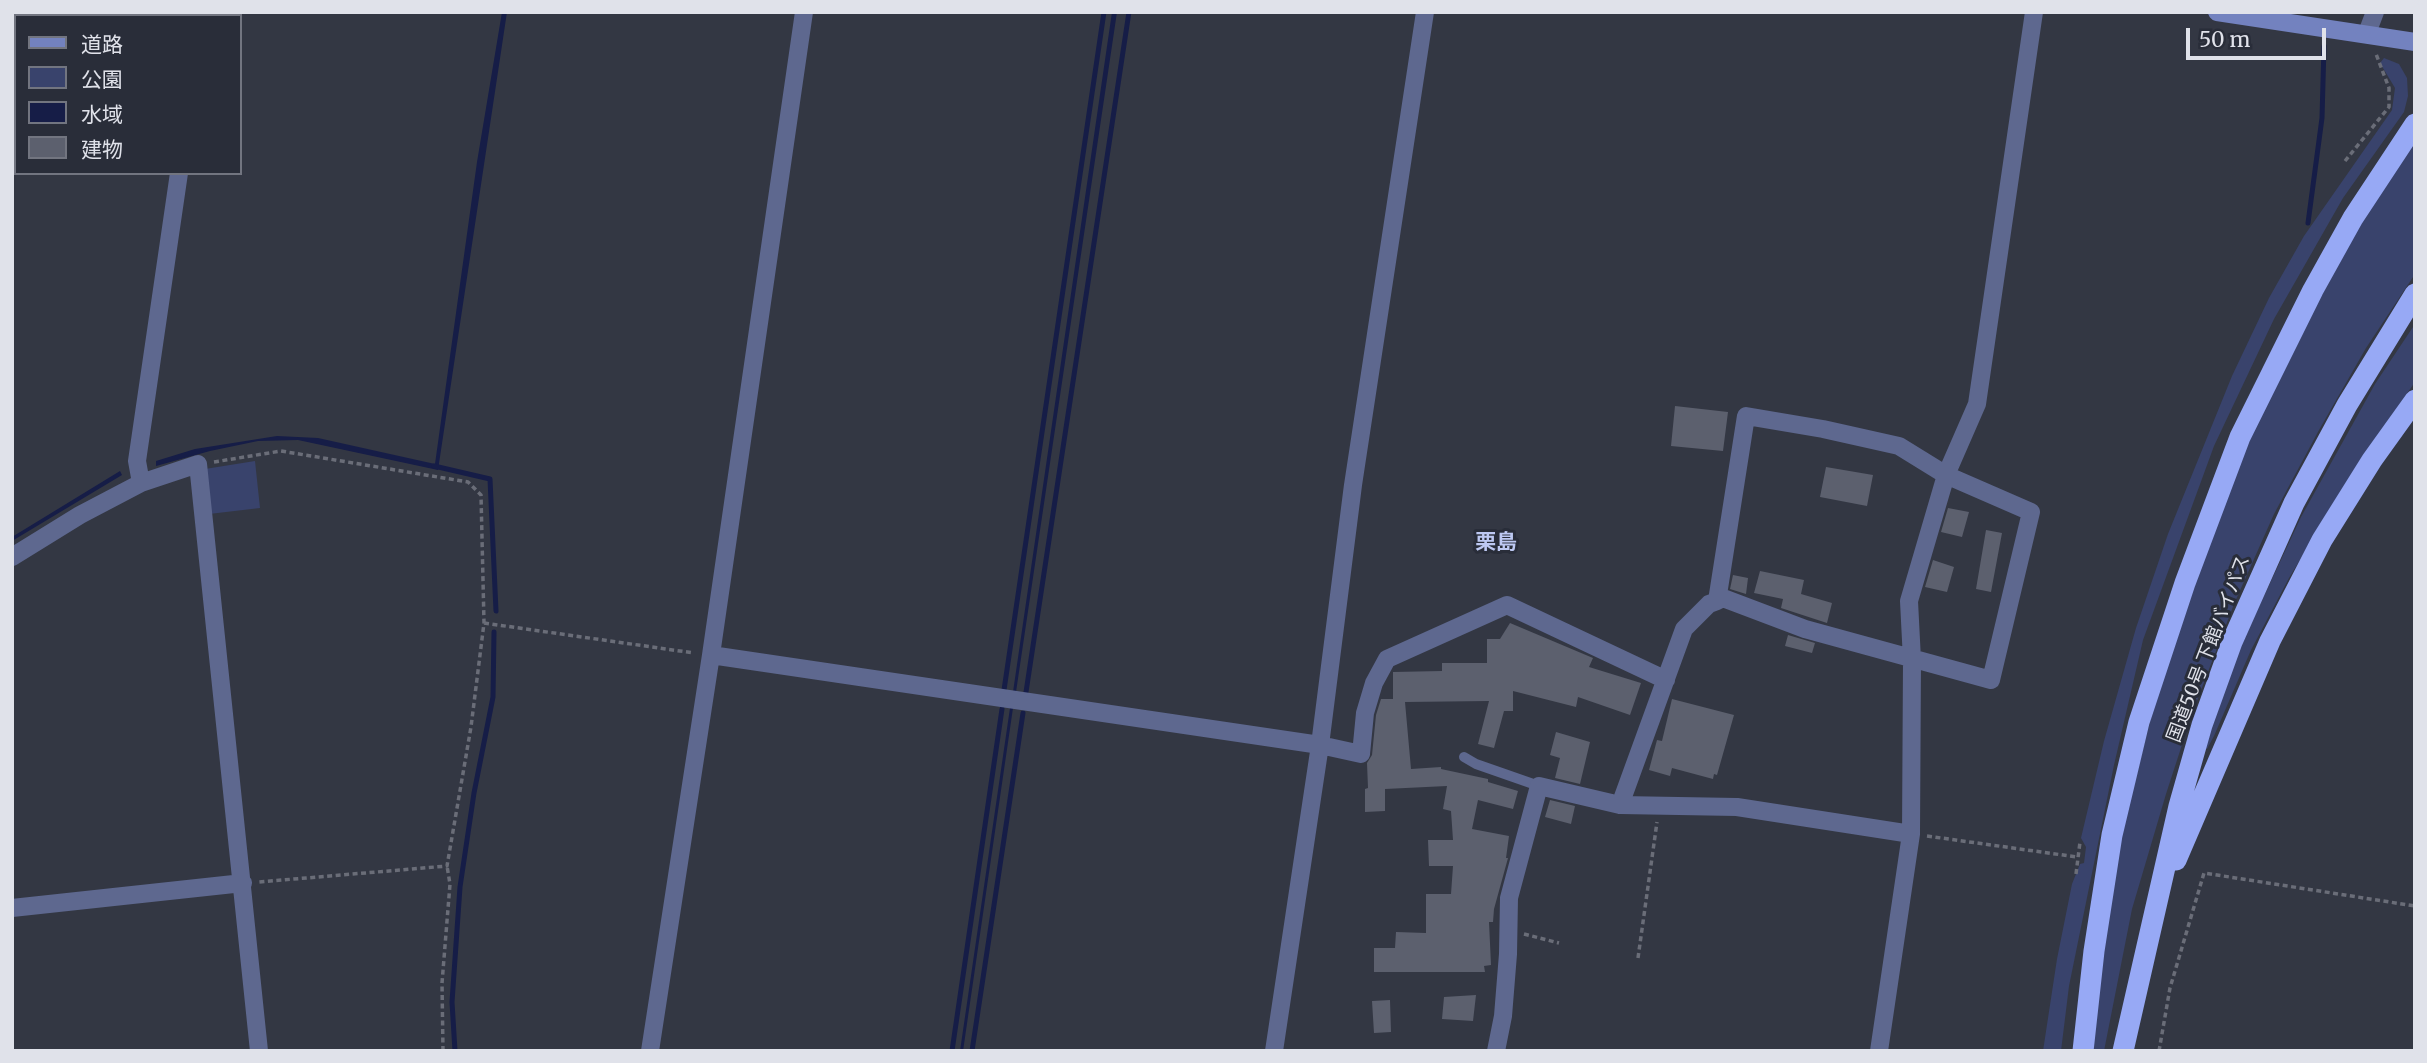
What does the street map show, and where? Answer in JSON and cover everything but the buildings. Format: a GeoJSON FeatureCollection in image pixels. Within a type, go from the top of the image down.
{"type":"FeatureCollection","features":[{"type":"Feature","properties":{"kind":"highway"},"geometry":{"type":"LineString","coordinates":[[2083,1051],[2094,951],[2112,835],[2139,722],[2185,583],[2240,437],[2307,303],[2353,218],[2415,124]]}},
{"type":"Feature","properties":{"kind":"highway","name":"国道50号 下館バイパス"},"geometry":{"type":"LineString","coordinates":[[2123,1051],[2150,923],[2179,806],[2202,725],[2232,642],[2294,503],[2347,405],[2415,294]]}},
{"type":"Feature","properties":{"kind":"highway"},"geometry":{"type":"LineString","coordinates":[[2150,923],[2234,721],[2276,630],[2322,540],[2372,460],[2415,400]]}},
{"type":"Feature","properties":{"kind":"main road"},"geometry":{"type":"LineString","coordinates":[[2217,12],[2415,42]]}},
{"type":"Feature","properties":{"kind":"street"},"geometry":{"type":"LineString","coordinates":[[650,1051],[711,655],[804,12]]}},
{"type":"Feature","properties":{"kind":"street"},"geometry":{"type":"LineString","coordinates":[[1274,1051],[1320,745],[1353,485],[1425,12]]}},
{"type":"Feature","properties":{"kind":"street"},"geometry":{"type":"LineString","coordinates":[[1879,1051],[1911,834],[1912,660],[1909,601],[1945,475],[1977,404],[2034,12]]}},
{"type":"Feature","properties":{"kind":"street"},"geometry":{"type":"LineString","coordinates":[[2367,33],[2375,12]]}},
{"type":"Feature","properties":{"kind":"street"},"geometry":{"type":"LineString","coordinates":[[141,483],[137,461],[179,175]]}},
{"type":"Feature","properties":{"kind":"street"},"geometry":{"type":"LineString","coordinates":[[1620,805],[1684,629],[1709,604],[1717,601],[1724,598],[1805,629],[1991,680],[2031,512],[1945,475],[1899,446],[1746,416],[1717,601]]}},
{"type":"Feature","properties":{"kind":"street"},"geometry":{"type":"LineString","coordinates":[[12,557],[80,515],[141,483],[198,464],[259,1051]]}},
{"type":"Feature","properties":{"kind":"street"},"geometry":{"type":"LineString","coordinates":[[711,655],[1320,745],[1361,754],[1365,713],[1374,683],[1387,659],[1507,605],[1666,680]]}},
{"type":"Feature","properties":{"kind":"street"},"geometry":{"type":"LineString","coordinates":[[1496,1051],[1503,1016],[1508,898],[1539,786],[1620,805],[1737,807],[1911,834]]}},
{"type":"Feature","properties":{"kind":"street"},"geometry":{"type":"LineString","coordinates":[[12,908],[243,883]]}},
{"type":"Feature","properties":{"kind":"lane"},"geometry":{"type":"LineString","coordinates":[[1464,757],[1476,764],[1539,786]]}},
{"type":"Feature","properties":{"kind":"path"},"geometry":{"type":"LineString","coordinates":[[2345,161],[2389,107],[2389,88],[2367,33]]}},
{"type":"Feature","properties":{"kind":"path"},"geometry":{"type":"LineString","coordinates":[[198,464],[281,452],[468,482],[481,495],[485,623],[471,727],[447,866],[450,884],[442,983],[443,1051]]}},
{"type":"Feature","properties":{"kind":"path"},"geometry":{"type":"LineString","coordinates":[[485,623],[711,655]]}},
{"type":"Feature","properties":{"kind":"path"},"geometry":{"type":"LineString","coordinates":[[1638,958],[1659,806]]}},
{"type":"Feature","properties":{"kind":"path"},"geometry":{"type":"LineString","coordinates":[[1911,834],[2077,857]]}},
{"type":"Feature","properties":{"kind":"path"},"geometry":{"type":"LineString","coordinates":[[2076,874],[2080,842]]}},
{"type":"Feature","properties":{"kind":"path"},"geometry":{"type":"LineString","coordinates":[[243,883],[447,866]]}},
{"type":"Feature","properties":{"kind":"path"},"geometry":{"type":"LineString","coordinates":[[2159,1051],[2170,988],[2204,873],[2415,906]]}},
{"type":"Feature","properties":{"kind":"path"},"geometry":{"type":"LineString","coordinates":[[1508,932],[1532,935],[1559,943]]}},
{"type":"Feature","properties":{"kind":"green space"},"geometry":{"type":"Polygon","coordinates":[[[2384,58],[2399,64],[2407,78],[2408,96],[2404,112],[2343,198],[2274,319],[2214,446],[2143,640],[2114,765],[2069,986],[2061,1051],[2043,1051],[2057,959],[2072,884],[2080,864],[2084,863],[2086,847],[2081,838],[2104,741],[2136,628],[2168,534],[2232,376],[2269,298],[2304,236],[2392,110],[2395,88],[2380,63],[2384,58]]]}},
{"type":"Feature","properties":{"kind":"green space"},"geometry":{"type":"Polygon","coordinates":[[[2415,138],[2415,274],[2366,348],[2319,430],[2274,514],[2234,604],[2193,711],[2132,909],[2104,1051],[2092,1051],[2098,978],[2118,848],[2158,690],[2211,530],[2254,428],[2345,249],[2415,138]]]}},
{"type":"Feature","properties":{"kind":"green space"},"geometry":{"type":"Polygon","coordinates":[[[2415,324],[2415,382],[2363,456],[2289,578],[2251,650],[2207,749],[2203,747],[2242,643],[2301,517],[2375,384],[2415,324]]]}},
{"type":"Feature","properties":{"kind":"green space"},"geometry":{"type":"Polygon","coordinates":[[[255,461],[260,508],[209,514],[205,469],[255,461]]]}},
{"type":"Feature","properties":{"kind":"water"},"geometry":{"type":"Polygon","coordinates":[[[502,12],[507,12],[438,470],[298,440],[258,441],[156,466],[156,461],[195,449],[277,436],[318,438],[435,464],[477,162],[502,12]]]}},
{"type":"Feature","properties":{"kind":"water"},"geometry":{"type":"Polygon","coordinates":[[[1112,12],[1117,12],[1016,692],[1013,692],[1112,12]]]}},
{"type":"Feature","properties":{"kind":"water"},"geometry":{"type":"Polygon","coordinates":[[[120,471],[122,475],[12,541],[12,537],[120,471]]]}},
{"type":"Feature","properties":{"kind":"water"},"geometry":{"type":"Polygon","coordinates":[[[1010,708],[1013,708],[963,1051],[960,1051],[1010,708]]]}},
{"type":"Feature","properties":{"kind":"waterway"},"geometry":{"type":"LineString","coordinates":[[1004,690],[1104,12]]}},
{"type":"Feature","properties":{"kind":"waterway"},"geometry":{"type":"LineString","coordinates":[[1026,692],[1129,12]]}},
{"type":"Feature","properties":{"kind":"waterway"},"geometry":{"type":"LineString","coordinates":[[2308,223],[2322,118],[2324,46]]}},
{"type":"Feature","properties":{"kind":"waterway"},"geometry":{"type":"LineString","coordinates":[[434,466],[490,479],[496,611]]}},
{"type":"Feature","properties":{"kind":"waterway"},"geometry":{"type":"LineString","coordinates":[[455,1051],[452,1002],[460,887],[474,793],[493,697],[494,632]]}},
{"type":"Feature","properties":{"kind":"waterway"},"geometry":{"type":"LineString","coordinates":[[952,1051],[1002,709]]}},
{"type":"Feature","properties":{"kind":"waterway"},"geometry":{"type":"LineString","coordinates":[[972,1051],[1023,713]]}},
{"type":"Feature","properties":{"kind":"district","name":"栗島"},"geometry":{"type":"Point","coordinates":[1496,543]}}]}
